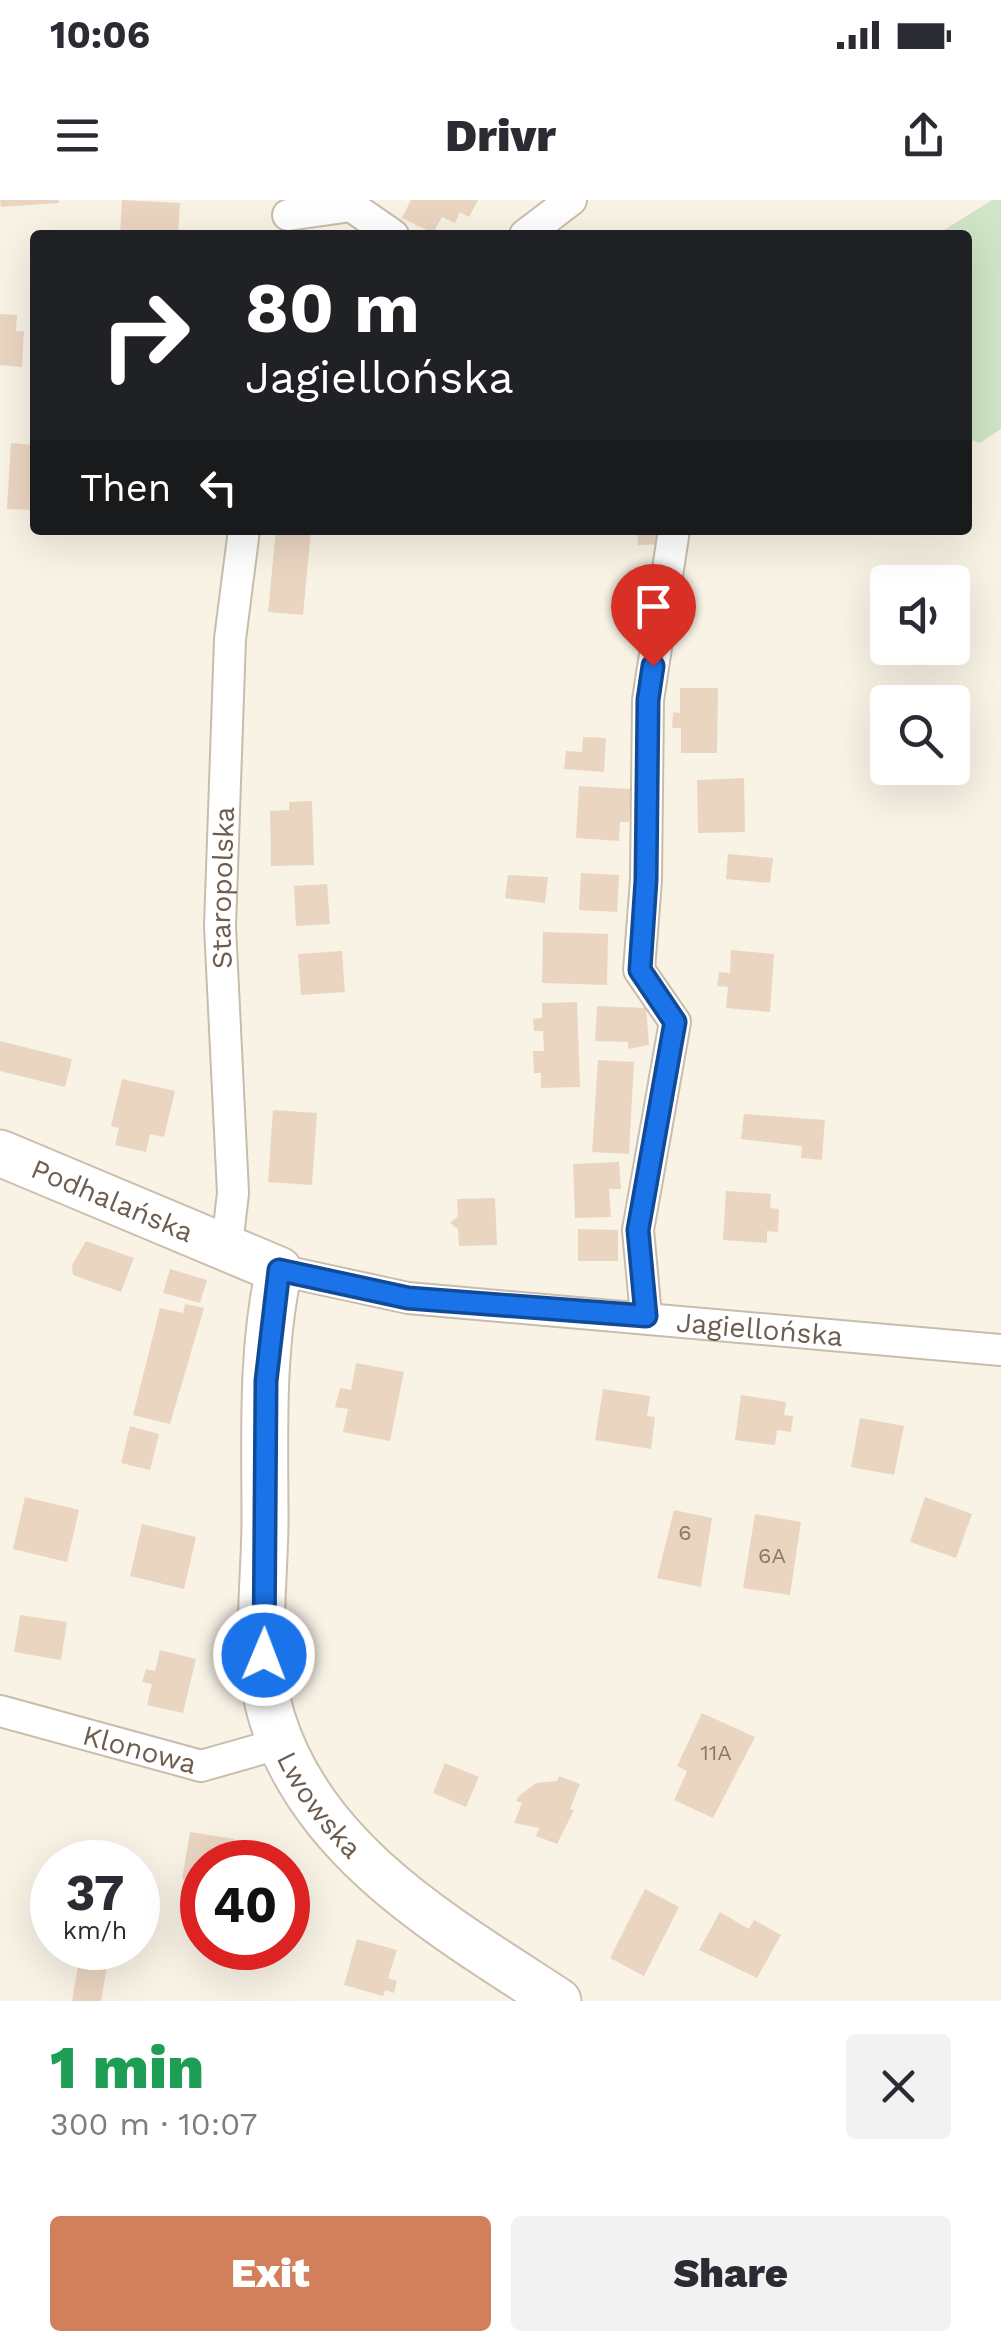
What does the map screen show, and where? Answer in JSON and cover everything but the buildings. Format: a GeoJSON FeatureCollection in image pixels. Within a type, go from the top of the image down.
{"type":"FeatureCollection","features":[{"type":"Feature","properties":{"kind":"street"},"geometry":{"type":"LineString","coordinates":[[532,230],[571,200]]}},
{"type":"Feature","properties":{"kind":"street"},"geometry":{"type":"LineString","coordinates":[[289,217],[350,206],[385,230]]}},
{"type":"Feature","properties":{"kind":"street","name":"Staropolska"},"geometry":{"type":"LineString","coordinates":[[226,1245],[233,1192],[220,926],[230,639],[243,535]]}},
{"type":"Feature","properties":{"kind":"street"},"geometry":{"type":"LineString","coordinates":[[646,1316],[638,1230],[675,1022],[640,970],[646,880],[648,700],[673,535]]}},
{"type":"Feature","properties":{"kind":"street","name":"Podhalańska"},"geometry":{"type":"LineString","coordinates":[[0,1153],[226,1245]]}},
{"type":"Feature","properties":{"kind":"street","name":"Jagiellońska"},"geometry":{"type":"LineString","coordinates":[[226,1245],[279,1270],[408,1298],[1001,1350]]}},
{"type":"Feature","properties":{"kind":"street","name":"Lwowska"},"geometry":{"type":"LineString","coordinates":[[279,1270],[266,1381],[264,1655],[271,1717],[320,1811],[357,1855],[462,1938],[558,2001]]}},
{"type":"Feature","properties":{"kind":"street","name":"Klonowa"},"geometry":{"type":"LineString","coordinates":[[0,1711],[201,1766],[282,1743]]}},
{"type":"Feature","properties":{"kind":"green space"},"geometry":{"type":"Polygon","coordinates":[[[992,200],[1001,200],[1001,429],[980,443],[972,440],[972,230],[944,230],[992,200]]]}},
{"type":"Feature","properties":{"kind":"route"},"geometry":{"type":"LineString","coordinates":[[264,1655],[266,1381],[279,1270],[408,1298],[646,1316],[638,1230],[675,1022],[640,970],[646,880],[648,700],[653,666]]}}]}
